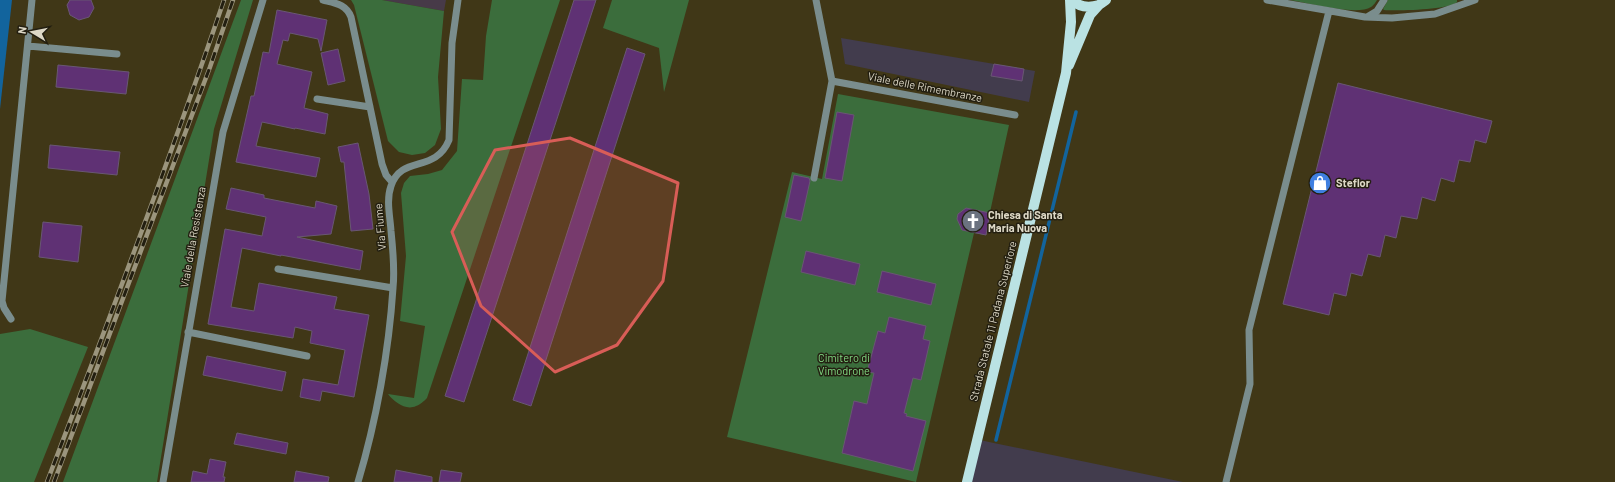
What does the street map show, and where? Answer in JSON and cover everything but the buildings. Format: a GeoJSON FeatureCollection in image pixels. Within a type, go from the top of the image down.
{"type":"FeatureCollection","features":[{"type":"Feature","properties":{"kind":"main road","name":"Strada Statale 11 Padana Superiore"},"geometry":{"type":"LineString","coordinates":[[1066,73],[1071,0],[1083,7],[1091,7],[1105,2]]}},
{"type":"Feature","properties":{"kind":"main road","name":"Strada Statale 11 Padana Superiore"},"geometry":{"type":"LineString","coordinates":[[967,482],[1066,73],[1090,15],[1105,2]]}},
{"type":"Feature","properties":{"kind":"street"},"geometry":{"type":"LineString","coordinates":[[11,319],[3,307],[2,301],[32,0]]}},
{"type":"Feature","properties":{"kind":"street","name":"Viale della Resistenza"},"geometry":{"type":"LineString","coordinates":[[163,482],[223,132],[263,0]]}},
{"type":"Feature","properties":{"kind":"street"},"geometry":{"type":"LineString","coordinates":[[323,0],[339,3],[349,12],[382,164],[386,175],[392,182],[402,170],[427,162],[437,157],[445,149],[449,140],[452,43],[458,0]]}},
{"type":"Feature","properties":{"kind":"street"},"geometry":{"type":"LineString","coordinates":[[814,178],[832,81],[816,0]]}},
{"type":"Feature","properties":{"kind":"street"},"geometry":{"type":"LineString","coordinates":[[1267,0],[1365,17],[1392,18],[1435,14],[1475,0]]}},
{"type":"Feature","properties":{"kind":"street"},"geometry":{"type":"LineString","coordinates":[[1365,17],[1369,17],[1377,11],[1384,0]]}},
{"type":"Feature","properties":{"kind":"street"},"geometry":{"type":"LineString","coordinates":[[1226,482],[1250,384],[1249,330],[1329,11]]}},
{"type":"Feature","properties":{"kind":"street"},"geometry":{"type":"LineString","coordinates":[[28,46],[117,54]]}},
{"type":"Feature","properties":{"kind":"street","name":"Viale delle Rimembranze"},"geometry":{"type":"LineString","coordinates":[[832,81],[1015,115]]}},
{"type":"Feature","properties":{"kind":"street"},"geometry":{"type":"LineString","coordinates":[[316,98],[370,108]]}},
{"type":"Feature","properties":{"kind":"street","name":"Via Fiume"},"geometry":{"type":"LineString","coordinates":[[358,482],[368,448],[379,395],[394,288],[393,252],[388,200],[392,182]]}},
{"type":"Feature","properties":{"kind":"street"},"geometry":{"type":"LineString","coordinates":[[278,269],[394,288]]}},
{"type":"Feature","properties":{"kind":"street"},"geometry":{"type":"LineString","coordinates":[[188,332],[307,356]]}},
{"type":"Feature","properties":{"kind":"highlighted area"},"geometry":{"type":"Polygon","coordinates":[[[570,138],[678,183],[663,281],[617,345],[555,372],[481,306],[452,232],[495,150],[570,138]]]}},
{"type":"Feature","properties":{"kind":"shaded area"},"geometry":{"type":"Polygon","coordinates":[[[382,0],[446,0],[444,11],[382,0]]]}},
{"type":"Feature","properties":{"kind":"shaded area"},"geometry":{"type":"Polygon","coordinates":[[[841,38],[1035,71],[1029,102],[845,64],[841,38]]]}},
{"type":"Feature","properties":{"kind":"shaded area"},"geometry":{"type":"Polygon","coordinates":[[[980,440],[989,442],[1183,482],[970,482],[980,440]]]}},
{"type":"Feature","properties":{"kind":"green space"},"geometry":{"type":"Polygon","coordinates":[[[241,0],[253,0],[214,129],[157,482],[63,482],[241,0]]]}},
{"type":"Feature","properties":{"kind":"green space"},"geometry":{"type":"Polygon","coordinates":[[[351,0],[382,0],[444,11],[438,77],[441,129],[435,145],[425,153],[412,155],[399,152],[388,141],[354,5],[351,0]]]}},
{"type":"Feature","properties":{"kind":"green space"},"geometry":{"type":"Polygon","coordinates":[[[492,0],[560,0],[427,398],[422,403],[412,407],[404,407],[397,403],[388,394],[414,398],[425,326],[400,321],[406,256],[401,193],[404,183],[410,176],[428,174],[442,170],[457,151],[462,79],[483,80],[486,36],[492,0]]]}},
{"type":"Feature","properties":{"kind":"green space"},"geometry":{"type":"Polygon","coordinates":[[[612,0],[689,0],[664,92],[659,48],[603,28],[612,0]]]}},
{"type":"Feature","properties":{"kind":"green space"},"geometry":{"type":"Polygon","coordinates":[[[1290,0],[1377,0],[1371,7],[1355,10],[1344,10],[1290,0]]]}},
{"type":"Feature","properties":{"kind":"green space"},"geometry":{"type":"Polygon","coordinates":[[[1388,0],[1457,0],[1457,2],[1444,7],[1411,10],[1384,10],[1383,9],[1388,0]]]}},
{"type":"Feature","properties":{"kind":"green space","name":"Cimitero di Vimodrone"},"geometry":{"type":"Polygon","coordinates":[[[838,94],[1009,125],[985,235],[974,233],[916,482],[727,437],[792,172],[822,179],[838,94]]]}},
{"type":"Feature","properties":{"kind":"green space"},"geometry":{"type":"Polygon","coordinates":[[[30,329],[88,347],[34,482],[0,482],[0,334],[30,329]]]}},
{"type":"Feature","properties":{"kind":"water"},"geometry":{"type":"Polygon","coordinates":[[[0,0],[12,0],[0,109],[0,0]]]}},
{"type":"Feature","properties":{"kind":"waterway"},"geometry":{"type":"LineString","coordinates":[[996,440],[1076,112]]}},
{"type":"Feature","properties":{"kind":"railway"},"geometry":{"type":"LineString","coordinates":[[47,482],[160,182],[224,0]]}},
{"type":"Feature","properties":{"kind":"railway"},"geometry":{"type":"LineString","coordinates":[[54,482],[210,67],[233,0]]}},
{"type":"Feature","properties":{"kind":"place","name":"Steflor"},"geometry":{"type":"Point","coordinates":[1320,183]}},
{"type":"Feature","properties":{"kind":"place","name":"Chiesa di Santa Maria Nuova"},"geometry":{"type":"Point","coordinates":[973,221]}}]}
